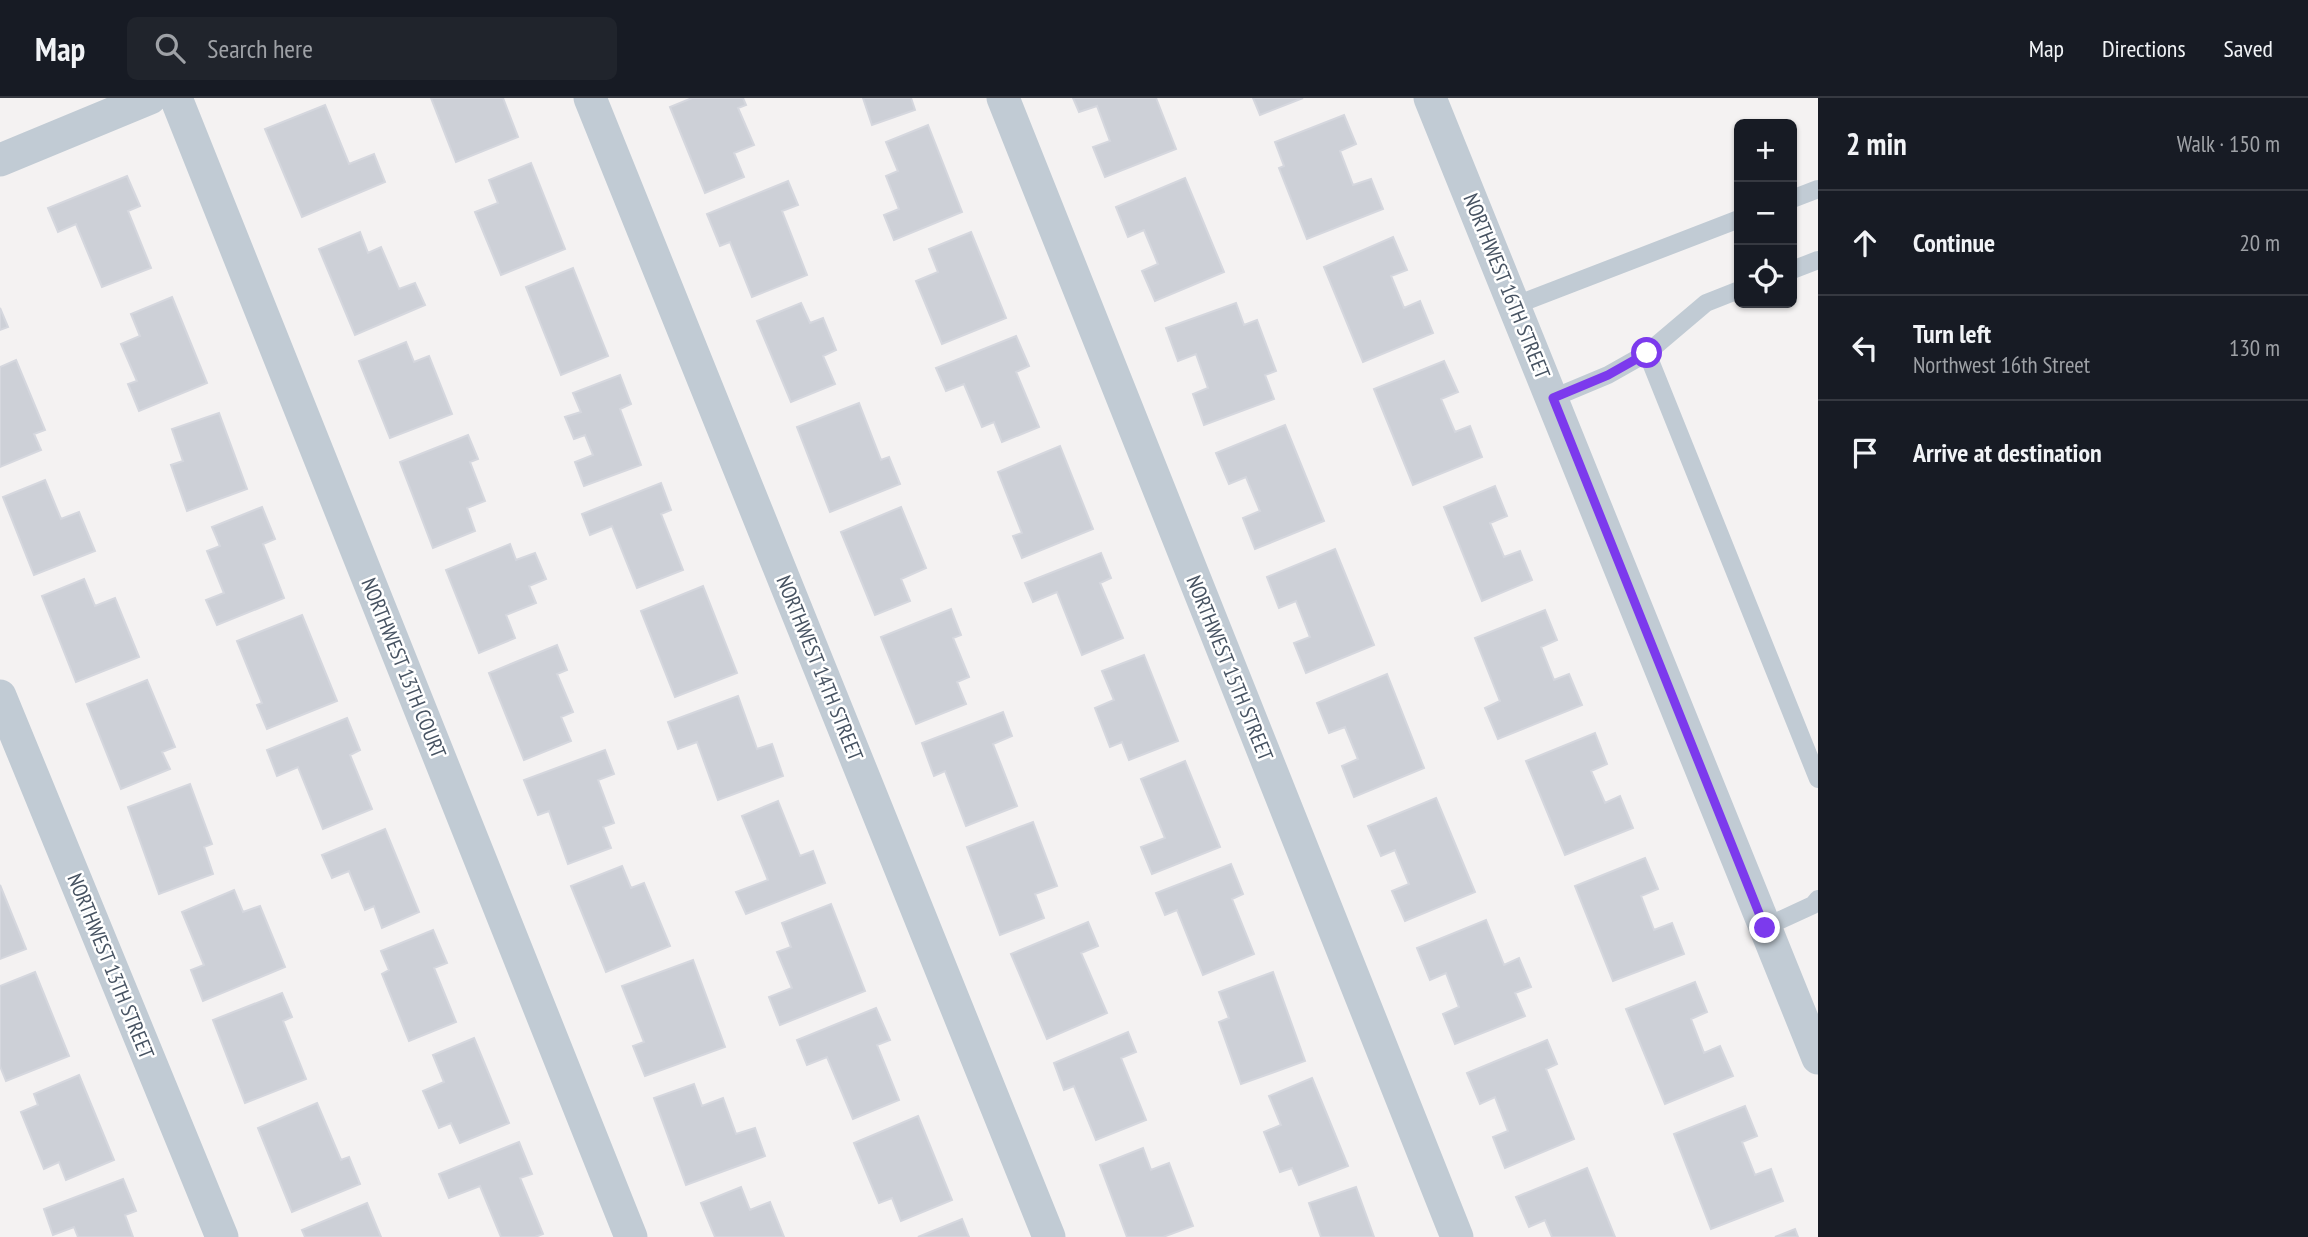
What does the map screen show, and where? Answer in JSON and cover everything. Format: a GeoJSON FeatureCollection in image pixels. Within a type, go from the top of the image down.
{"type":"FeatureCollection","features":[{"type":"Feature","properties":{"kind":"street"},"geometry":{"type":"LineString","coordinates":[[0,160],[150,98]]}},
{"type":"Feature","properties":{"kind":"street","name":"NORTHWEST 13TH COURT"},"geometry":{"type":"LineString","coordinates":[[176,98],[631,1237]]}},
{"type":"Feature","properties":{"kind":"street","name":"NORTHWEST 14TH STREET"},"geometry":{"type":"LineString","coordinates":[[590,98],[1049,1237]]}},
{"type":"Feature","properties":{"kind":"street","name":"NORTHWEST 15TH STREET"},"geometry":{"type":"LineString","coordinates":[[1003,98],[1457,1237]]}},
{"type":"Feature","properties":{"kind":"street","name":"NORTHWEST 16TH STREET"},"geometry":{"type":"LineString","coordinates":[[1430,98],[1516,305],[1765,928],[1815,1039]]}},
{"type":"Feature","properties":{"kind":"street","name":"NORTHWEST 13TH STREET"},"geometry":{"type":"LineString","coordinates":[[0,696],[222,1237]]}},
{"type":"Feature","properties":{"kind":"lane"},"geometry":{"type":"LineString","coordinates":[[1797,197],[1818,189]]}},
{"type":"Feature","properties":{"kind":"lane"},"geometry":{"type":"LineString","coordinates":[[1516,305],[1734,221]]}},
{"type":"Feature","properties":{"kind":"lane"},"geometry":{"type":"LineString","coordinates":[[1797,268],[1818,260]]}},
{"type":"Feature","properties":{"kind":"lane"},"geometry":{"type":"LineString","coordinates":[[1553,398],[1608,375],[1647,353],[1706,303],[1734,292]]}},
{"type":"Feature","properties":{"kind":"lane"},"geometry":{"type":"LineString","coordinates":[[1647,353],[1817,770]]}},
{"type":"Feature","properties":{"kind":"lane"},"geometry":{"type":"LineString","coordinates":[[1765,928],[1813,905],[1818,899]]}},
{"type":"Feature","properties":{"kind":"building"},"geometry":{"type":"Polygon","coordinates":[[[431,98],[503,98],[518,137],[456,162],[431,98]]]}},
{"type":"Feature","properties":{"kind":"building"},"geometry":{"type":"Polygon","coordinates":[[[692,98],[743,98],[746,105],[738,108],[754,145],[734,153],[744,177],[705,193],[670,107],[692,98]]]}},
{"type":"Feature","properties":{"kind":"building"},"geometry":{"type":"Polygon","coordinates":[[[863,98],[911,98],[915,110],[872,125],[863,98]]]}},
{"type":"Feature","properties":{"kind":"building"},"geometry":{"type":"Polygon","coordinates":[[[1073,98],[1156,98],[1176,149],[1105,177],[1093,147],[1110,141],[1097,106],[1079,112],[1073,98]]]}},
{"type":"Feature","properties":{"kind":"building"},"geometry":{"type":"Polygon","coordinates":[[[1253,98],[1303,98],[1260,115],[1253,98]]]}},
{"type":"Feature","properties":{"kind":"building"},"geometry":{"type":"Polygon","coordinates":[[[325,105],[349,164],[374,154],[385,182],[302,217],[265,129],[325,105]]]}},
{"type":"Feature","properties":{"kind":"building"},"geometry":{"type":"Polygon","coordinates":[[[1344,115],[1356,144],[1340,151],[1353,185],[1371,179],[1383,209],[1307,239],[1279,168],[1284,166],[1275,142],[1344,115]]]}},
{"type":"Feature","properties":{"kind":"building"},"geometry":{"type":"Polygon","coordinates":[[[928,125],[962,212],[894,240],[884,215],[899,209],[886,176],[898,171],[886,142],[928,125]]]}},
{"type":"Feature","properties":{"kind":"building"},"geometry":{"type":"Polygon","coordinates":[[[531,163],[565,249],[501,275],[475,212],[498,203],[489,180],[531,163]]]}},
{"type":"Feature","properties":{"kind":"building"},"geometry":{"type":"Polygon","coordinates":[[[127,176],[140,206],[128,211],[151,268],[102,287],[76,224],[58,232],[48,208],[127,176]]]}},
{"type":"Feature","properties":{"kind":"building"},"geometry":{"type":"Polygon","coordinates":[[[1185,178],[1224,272],[1155,301],[1142,271],[1158,264],[1144,230],[1128,237],[1116,207],[1185,178]]]}},
{"type":"Feature","properties":{"kind":"building"},"geometry":{"type":"Polygon","coordinates":[[[788,181],[798,205],[782,211],[807,275],[752,297],[730,242],[720,246],[707,214],[788,181]]]}},
{"type":"Feature","properties":{"kind":"building"},"geometry":{"type":"Polygon","coordinates":[[[360,232],[368,253],[381,247],[399,289],[415,283],[425,305],[355,335],[319,249],[360,232]]]}},
{"type":"Feature","properties":{"kind":"building"},"geometry":{"type":"Polygon","coordinates":[[[971,232],[1006,318],[942,344],[916,281],[938,272],[929,249],[971,232]]]}},
{"type":"Feature","properties":{"kind":"building"},"geometry":{"type":"Polygon","coordinates":[[[1393,237],[1407,270],[1391,276],[1404,308],[1420,301],[1433,333],[1363,362],[1324,267],[1393,237]]]}},
{"type":"Feature","properties":{"kind":"building"},"geometry":{"type":"Polygon","coordinates":[[[573,268],[608,356],[561,375],[526,287],[573,268]]]}},
{"type":"Feature","properties":{"kind":"building"},"geometry":{"type":"Polygon","coordinates":[[[172,297],[207,383],[139,411],[128,384],[137,381],[121,344],[140,336],[131,314],[172,297]]]}},
{"type":"Feature","properties":{"kind":"building"},"geometry":{"type":"Polygon","coordinates":[[[801,303],[810,323],[823,318],[836,350],[823,356],[835,384],[791,402],[757,321],[801,303]]]}},
{"type":"Feature","properties":{"kind":"building"},"geometry":{"type":"Polygon","coordinates":[[[1236,303],[1244,325],[1257,320],[1276,371],[1265,375],[1274,399],[1204,425],[1193,394],[1208,388],[1196,354],[1178,361],[1166,328],[1236,303]]]}},
{"type":"Feature","properties":{"kind":"building"},"geometry":{"type":"Polygon","coordinates":[[[0,308],[8,327],[0,330],[0,308]]]}},
{"type":"Feature","properties":{"kind":"building"},"geometry":{"type":"Polygon","coordinates":[[[1016,336],[1029,366],[1016,372],[1039,427],[1002,442],[994,422],[982,427],[964,384],[946,391],[936,368],[1016,336]]]}},
{"type":"Feature","properties":{"kind":"building"},"geometry":{"type":"Polygon","coordinates":[[[406,342],[414,362],[429,356],[452,414],[390,438],[359,361],[406,342]]]}},
{"type":"Feature","properties":{"kind":"building"},"geometry":{"type":"Polygon","coordinates":[[[16,360],[45,430],[34,434],[41,450],[0,467],[0,367],[16,360]]]}},
{"type":"Feature","properties":{"kind":"building"},"geometry":{"type":"Polygon","coordinates":[[[1444,361],[1458,392],[1441,399],[1455,432],[1470,426],[1482,457],[1413,485],[1374,389],[1444,361]]]}},
{"type":"Feature","properties":{"kind":"building"},"geometry":{"type":"Polygon","coordinates":[[[620,375],[631,404],[620,409],[641,465],[584,486],[575,462],[593,455],[585,435],[574,439],[565,417],[581,412],[573,393],[620,375]]]}},
{"type":"Feature","properties":{"kind":"building"},"geometry":{"type":"Polygon","coordinates":[[[859,403],[881,460],[889,457],[900,484],[830,512],[797,427],[859,403]]]}},
{"type":"Feature","properties":{"kind":"building"},"geometry":{"type":"Polygon","coordinates":[[[219,413],[247,489],[187,511],[171,465],[183,461],[172,429],[219,413]]]}},
{"type":"Feature","properties":{"kind":"building"},"geometry":{"type":"Polygon","coordinates":[[[1285,425],[1324,521],[1255,549],[1243,518],[1260,511],[1246,477],[1229,484],[1216,453],[1285,425]]]}},
{"type":"Feature","properties":{"kind":"building"},"geometry":{"type":"Polygon","coordinates":[[[468,435],[478,459],[470,462],[485,501],[467,508],[475,531],[433,548],[400,462],[468,435]]]}},
{"type":"Feature","properties":{"kind":"building"},"geometry":{"type":"Polygon","coordinates":[[[1060,446],[1093,529],[1022,558],[1013,536],[1022,533],[998,472],[1060,446]]]}},
{"type":"Feature","properties":{"kind":"building"},"geometry":{"type":"Polygon","coordinates":[[[45,480],[61,519],[79,512],[95,551],[34,575],[3,497],[45,480]]]}},
{"type":"Feature","properties":{"kind":"building"},"geometry":{"type":"Polygon","coordinates":[[[661,483],[671,510],[661,514],[683,570],[637,588],[612,526],[590,535],[582,514],[661,483]]]}},
{"type":"Feature","properties":{"kind":"building"},"geometry":{"type":"Polygon","coordinates":[[[1495,486],[1507,516],[1490,523],[1504,557],[1520,551],[1532,580],[1482,601],[1444,507],[1495,486]]]}},
{"type":"Feature","properties":{"kind":"building"},"geometry":{"type":"Polygon","coordinates":[[[262,507],[275,539],[263,544],[284,598],[217,625],[206,600],[224,593],[207,551],[220,546],[212,527],[262,507]]]}},
{"type":"Feature","properties":{"kind":"building"},"geometry":{"type":"Polygon","coordinates":[[[901,507],[926,568],[901,579],[910,601],[875,615],[841,532],[901,507]]]}},
{"type":"Feature","properties":{"kind":"building"},"geometry":{"type":"Polygon","coordinates":[[[510,544],[516,560],[535,553],[546,579],[529,586],[536,603],[506,615],[515,638],[479,653],[446,570],[510,544]]]}},
{"type":"Feature","properties":{"kind":"building"},"geometry":{"type":"Polygon","coordinates":[[[1335,549],[1374,645],[1306,673],[1294,643],[1310,637],[1296,601],[1279,608],[1267,577],[1335,549]]]}},
{"type":"Feature","properties":{"kind":"building"},"geometry":{"type":"Polygon","coordinates":[[[1101,553],[1111,578],[1100,583],[1123,638],[1082,655],[1057,592],[1033,602],[1025,583],[1101,553]]]}},
{"type":"Feature","properties":{"kind":"building"},"geometry":{"type":"Polygon","coordinates":[[[84,579],[95,606],[115,598],[139,657],[76,682],[42,596],[84,579]]]}},
{"type":"Feature","properties":{"kind":"building"},"geometry":{"type":"Polygon","coordinates":[[[703,586],[737,673],[675,697],[641,611],[703,586]]]}},
{"type":"Feature","properties":{"kind":"building"},"geometry":{"type":"Polygon","coordinates":[[[951,609],[961,635],[953,638],[969,677],[957,682],[966,704],[916,724],[881,637],[951,609]]]}},
{"type":"Feature","properties":{"kind":"building"},"geometry":{"type":"Polygon","coordinates":[[[1545,610],[1557,640],[1541,647],[1554,680],[1569,674],[1582,705],[1498,739],[1485,708],[1500,701],[1475,638],[1545,610]]]}},
{"type":"Feature","properties":{"kind":"building"},"geometry":{"type":"Polygon","coordinates":[[[302,615],[337,701],[267,729],[257,705],[262,703],[237,641],[302,615]]]}},
{"type":"Feature","properties":{"kind":"building"},"geometry":{"type":"Polygon","coordinates":[[[557,645],[567,670],[557,674],[573,712],[561,717],[571,741],[524,760],[489,673],[557,645]]]}},
{"type":"Feature","properties":{"kind":"building"},"geometry":{"type":"Polygon","coordinates":[[[1144,655],[1178,741],[1129,760],[1122,742],[1110,747],[1095,708],[1114,700],[1102,671],[1144,655]]]}},
{"type":"Feature","properties":{"kind":"building"},"geometry":{"type":"Polygon","coordinates":[[[1387,674],[1424,768],[1354,797],[1342,766],[1358,759],[1345,727],[1329,733],[1317,703],[1387,674]]]}},
{"type":"Feature","properties":{"kind":"building"},"geometry":{"type":"Polygon","coordinates":[[[147,680],[175,747],[162,752],[170,769],[121,789],[87,704],[147,680]]]}},
{"type":"Feature","properties":{"kind":"building"},"geometry":{"type":"Polygon","coordinates":[[[738,696],[757,749],[772,744],[783,776],[718,800],[697,742],[678,749],[668,722],[738,696]]]}},
{"type":"Feature","properties":{"kind":"building"},"geometry":{"type":"Polygon","coordinates":[[[1003,712],[1012,736],[993,744],[1017,806],[966,826],[945,771],[934,776],[922,743],[1003,712]]]}},
{"type":"Feature","properties":{"kind":"building"},"geometry":{"type":"Polygon","coordinates":[[[347,718],[360,750],[350,755],[372,809],[323,829],[298,767],[277,776],[267,750],[347,718]]]}},
{"type":"Feature","properties":{"kind":"building"},"geometry":{"type":"Polygon","coordinates":[[[1595,733],[1607,764],[1591,771],[1605,803],[1620,796],[1633,828],[1565,855],[1526,761],[1595,733]]]}},
{"type":"Feature","properties":{"kind":"building"},"geometry":{"type":"Polygon","coordinates":[[[605,750],[614,774],[598,780],[614,823],[603,827],[611,848],[568,864],[549,811],[538,815],[524,780],[605,750]]]}},
{"type":"Feature","properties":{"kind":"building"},"geometry":{"type":"Polygon","coordinates":[[[1185,761],[1220,847],[1152,874],[1141,847],[1165,838],[1141,779],[1185,761]]]}},
{"type":"Feature","properties":{"kind":"building"},"geometry":{"type":"Polygon","coordinates":[[[190,784],[212,844],[204,847],[213,874],[159,894],[128,807],[190,784]]]}},
{"type":"Feature","properties":{"kind":"building"},"geometry":{"type":"Polygon","coordinates":[[[1436,798],[1475,892],[1405,921],[1392,891],[1409,884],[1395,850],[1381,856],[1368,826],[1436,798]]]}},
{"type":"Feature","properties":{"kind":"building"},"geometry":{"type":"Polygon","coordinates":[[[778,801],[800,856],[813,851],[825,883],[746,914],[736,892],[768,880],[742,816],[778,801]]]}},
{"type":"Feature","properties":{"kind":"building"},"geometry":{"type":"Polygon","coordinates":[[[1033,822],[1057,886],[1035,894],[1044,918],[1000,935],[967,847],[1033,822]]]}},
{"type":"Feature","properties":{"kind":"building"},"geometry":{"type":"Polygon","coordinates":[[[385,829],[419,912],[382,928],[374,906],[365,910],[349,871],[332,878],[322,855],[385,829]]]}},
{"type":"Feature","properties":{"kind":"building"},"geometry":{"type":"Polygon","coordinates":[[[1645,858],[1658,889],[1641,896],[1654,930],[1672,923],[1684,954],[1613,981],[1575,886],[1645,858]]]}},
{"type":"Feature","properties":{"kind":"building"},"geometry":{"type":"Polygon","coordinates":[[[1231,864],[1243,894],[1232,899],[1254,954],[1203,975],[1177,910],[1165,915],[1156,893],[1231,864]]]}},
{"type":"Feature","properties":{"kind":"building"},"geometry":{"type":"Polygon","coordinates":[[[622,866],[631,888],[644,883],[670,946],[606,972],[571,886],[622,866]]]}},
{"type":"Feature","properties":{"kind":"building"},"geometry":{"type":"Polygon","coordinates":[[[0,885],[26,949],[0,959],[0,885]]]}},
{"type":"Feature","properties":{"kind":"building"},"geometry":{"type":"Polygon","coordinates":[[[234,890],[243,912],[260,906],[285,967],[203,1001],[191,970],[204,965],[182,912],[234,890]]]}},
{"type":"Feature","properties":{"kind":"building"},"geometry":{"type":"Polygon","coordinates":[[[831,904],[865,991],[780,1025],[769,997],[792,988],[777,952],[791,947],[782,923],[831,904]]]}},
{"type":"Feature","properties":{"kind":"building"},"geometry":{"type":"Polygon","coordinates":[[[1486,920],[1504,965],[1519,958],[1531,987],[1515,993],[1525,1016],[1455,1044],[1443,1014],[1459,1007],[1446,973],[1430,980],[1417,948],[1486,920]]]}},
{"type":"Feature","properties":{"kind":"building"},"geometry":{"type":"Polygon","coordinates":[[[1088,922],[1098,946],[1081,953],[1107,1013],[1047,1039],[1011,954],[1088,922]]]}},
{"type":"Feature","properties":{"kind":"building"},"geometry":{"type":"Polygon","coordinates":[[[433,930],[447,963],[434,968],[456,1022],[409,1041],[382,974],[389,970],[381,951],[433,930]]]}},
{"type":"Feature","properties":{"kind":"building"},"geometry":{"type":"Polygon","coordinates":[[[693,960],[725,1047],[645,1076],[633,1046],[644,1042],[622,986],[693,960]]]}},
{"type":"Feature","properties":{"kind":"building"},"geometry":{"type":"Polygon","coordinates":[[[35,972],[69,1056],[6,1081],[0,1066],[0,986],[35,972]]]}},
{"type":"Feature","properties":{"kind":"building"},"geometry":{"type":"Polygon","coordinates":[[[1273,972],[1305,1061],[1241,1084],[1219,1022],[1229,1018],[1219,992],[1273,972]]]}},
{"type":"Feature","properties":{"kind":"building"},"geometry":{"type":"Polygon","coordinates":[[[1695,982],[1707,1012],[1691,1019],[1704,1053],[1720,1046],[1733,1076],[1665,1104],[1626,1009],[1695,982]]]}},
{"type":"Feature","properties":{"kind":"building"},"geometry":{"type":"Polygon","coordinates":[[[282,993],[292,1017],[283,1021],[306,1079],[245,1103],[213,1020],[282,993]]]}},
{"type":"Feature","properties":{"kind":"building"},"geometry":{"type":"Polygon","coordinates":[[[876,1008],[890,1040],[877,1045],[899,1100],[853,1119],[827,1057],[807,1065],[797,1040],[876,1008]]]}},
{"type":"Feature","properties":{"kind":"building"},"geometry":{"type":"Polygon","coordinates":[[[1128,1032],[1136,1052],[1121,1058],[1146,1120],[1096,1140],[1074,1086],[1064,1090],[1054,1063],[1128,1032]]]}},
{"type":"Feature","properties":{"kind":"building"},"geometry":{"type":"Polygon","coordinates":[[[474,1038],[509,1123],[460,1143],[451,1123],[439,1128],[423,1091],[444,1082],[433,1055],[474,1038]]]}},
{"type":"Feature","properties":{"kind":"building"},"geometry":{"type":"Polygon","coordinates":[[[1547,1040],[1557,1064],[1546,1069],[1574,1139],[1505,1168],[1493,1137],[1508,1131],[1495,1097],[1480,1104],[1467,1073],[1547,1040]]]}},
{"type":"Feature","properties":{"kind":"building"},"geometry":{"type":"Polygon","coordinates":[[[79,1075],[114,1160],[66,1180],[59,1162],[44,1169],[21,1112],[38,1105],[34,1094],[79,1075]]]}},
{"type":"Feature","properties":{"kind":"building"},"geometry":{"type":"Polygon","coordinates":[[[1312,1078],[1348,1166],[1299,1185],[1292,1168],[1280,1172],[1264,1132],[1281,1125],[1269,1096],[1312,1078]]]}},
{"type":"Feature","properties":{"kind":"building"},"geometry":{"type":"Polygon","coordinates":[[[694,1084],[702,1106],[723,1098],[736,1134],[755,1128],[765,1156],[686,1185],[654,1098],[694,1084]]]}},
{"type":"Feature","properties":{"kind":"building"},"geometry":{"type":"Polygon","coordinates":[[[317,1103],[341,1160],[349,1157],[360,1184],[292,1212],[258,1128],[317,1103]]]}},
{"type":"Feature","properties":{"kind":"building"},"geometry":{"type":"Polygon","coordinates":[[[1745,1106],[1757,1136],[1742,1142],[1755,1175],[1771,1169],[1783,1201],[1711,1229],[1674,1134],[1745,1106]]]}},
{"type":"Feature","properties":{"kind":"building"},"geometry":{"type":"Polygon","coordinates":[[[918,1116],[952,1200],[901,1221],[892,1198],[879,1203],[854,1143],[918,1116]]]}},
{"type":"Feature","properties":{"kind":"building"},"geometry":{"type":"Polygon","coordinates":[[[519,1142],[532,1174],[520,1178],[543,1234],[535,1237],[501,1237],[480,1186],[449,1198],[439,1174],[519,1142]]]}},
{"type":"Feature","properties":{"kind":"building"},"geometry":{"type":"Polygon","coordinates":[[[1143,1148],[1151,1170],[1169,1163],[1193,1226],[1163,1237],[1127,1237],[1100,1165],[1143,1148]]]}},
{"type":"Feature","properties":{"kind":"building"},"geometry":{"type":"Polygon","coordinates":[[[1587,1168],[1615,1237],[1552,1237],[1545,1220],[1529,1227],[1516,1197],[1587,1168]]]}},
{"type":"Feature","properties":{"kind":"building"},"geometry":{"type":"Polygon","coordinates":[[[123,1179],[136,1211],[125,1215],[133,1237],[78,1237],[74,1227],[53,1235],[44,1209],[123,1179]]]}},
{"type":"Feature","properties":{"kind":"building"},"geometry":{"type":"Polygon","coordinates":[[[741,1187],[750,1210],[770,1202],[784,1237],[715,1237],[701,1203],[741,1187]]]}},
{"type":"Feature","properties":{"kind":"building"},"geometry":{"type":"Polygon","coordinates":[[[1356,1187],[1374,1237],[1321,1237],[1309,1203],[1356,1187]]]}},
{"type":"Feature","properties":{"kind":"building"},"geometry":{"type":"Polygon","coordinates":[[[367,1203],[381,1237],[305,1237],[302,1230],[367,1203]]]}},
{"type":"Feature","properties":{"kind":"building"},"geometry":{"type":"Polygon","coordinates":[[[962,1219],[969,1237],[918,1237],[962,1219]]]}},
{"type":"Feature","properties":{"kind":"building"},"geometry":{"type":"Polygon","coordinates":[[[1795,1229],[1798,1237],[1775,1237],[1795,1229]]]}},
{"type":"Feature","properties":{"kind":"route"},"geometry":{"type":"LineString","coordinates":[[1647,353],[1608,375],[1553,398],[1765,928]]}}]}
